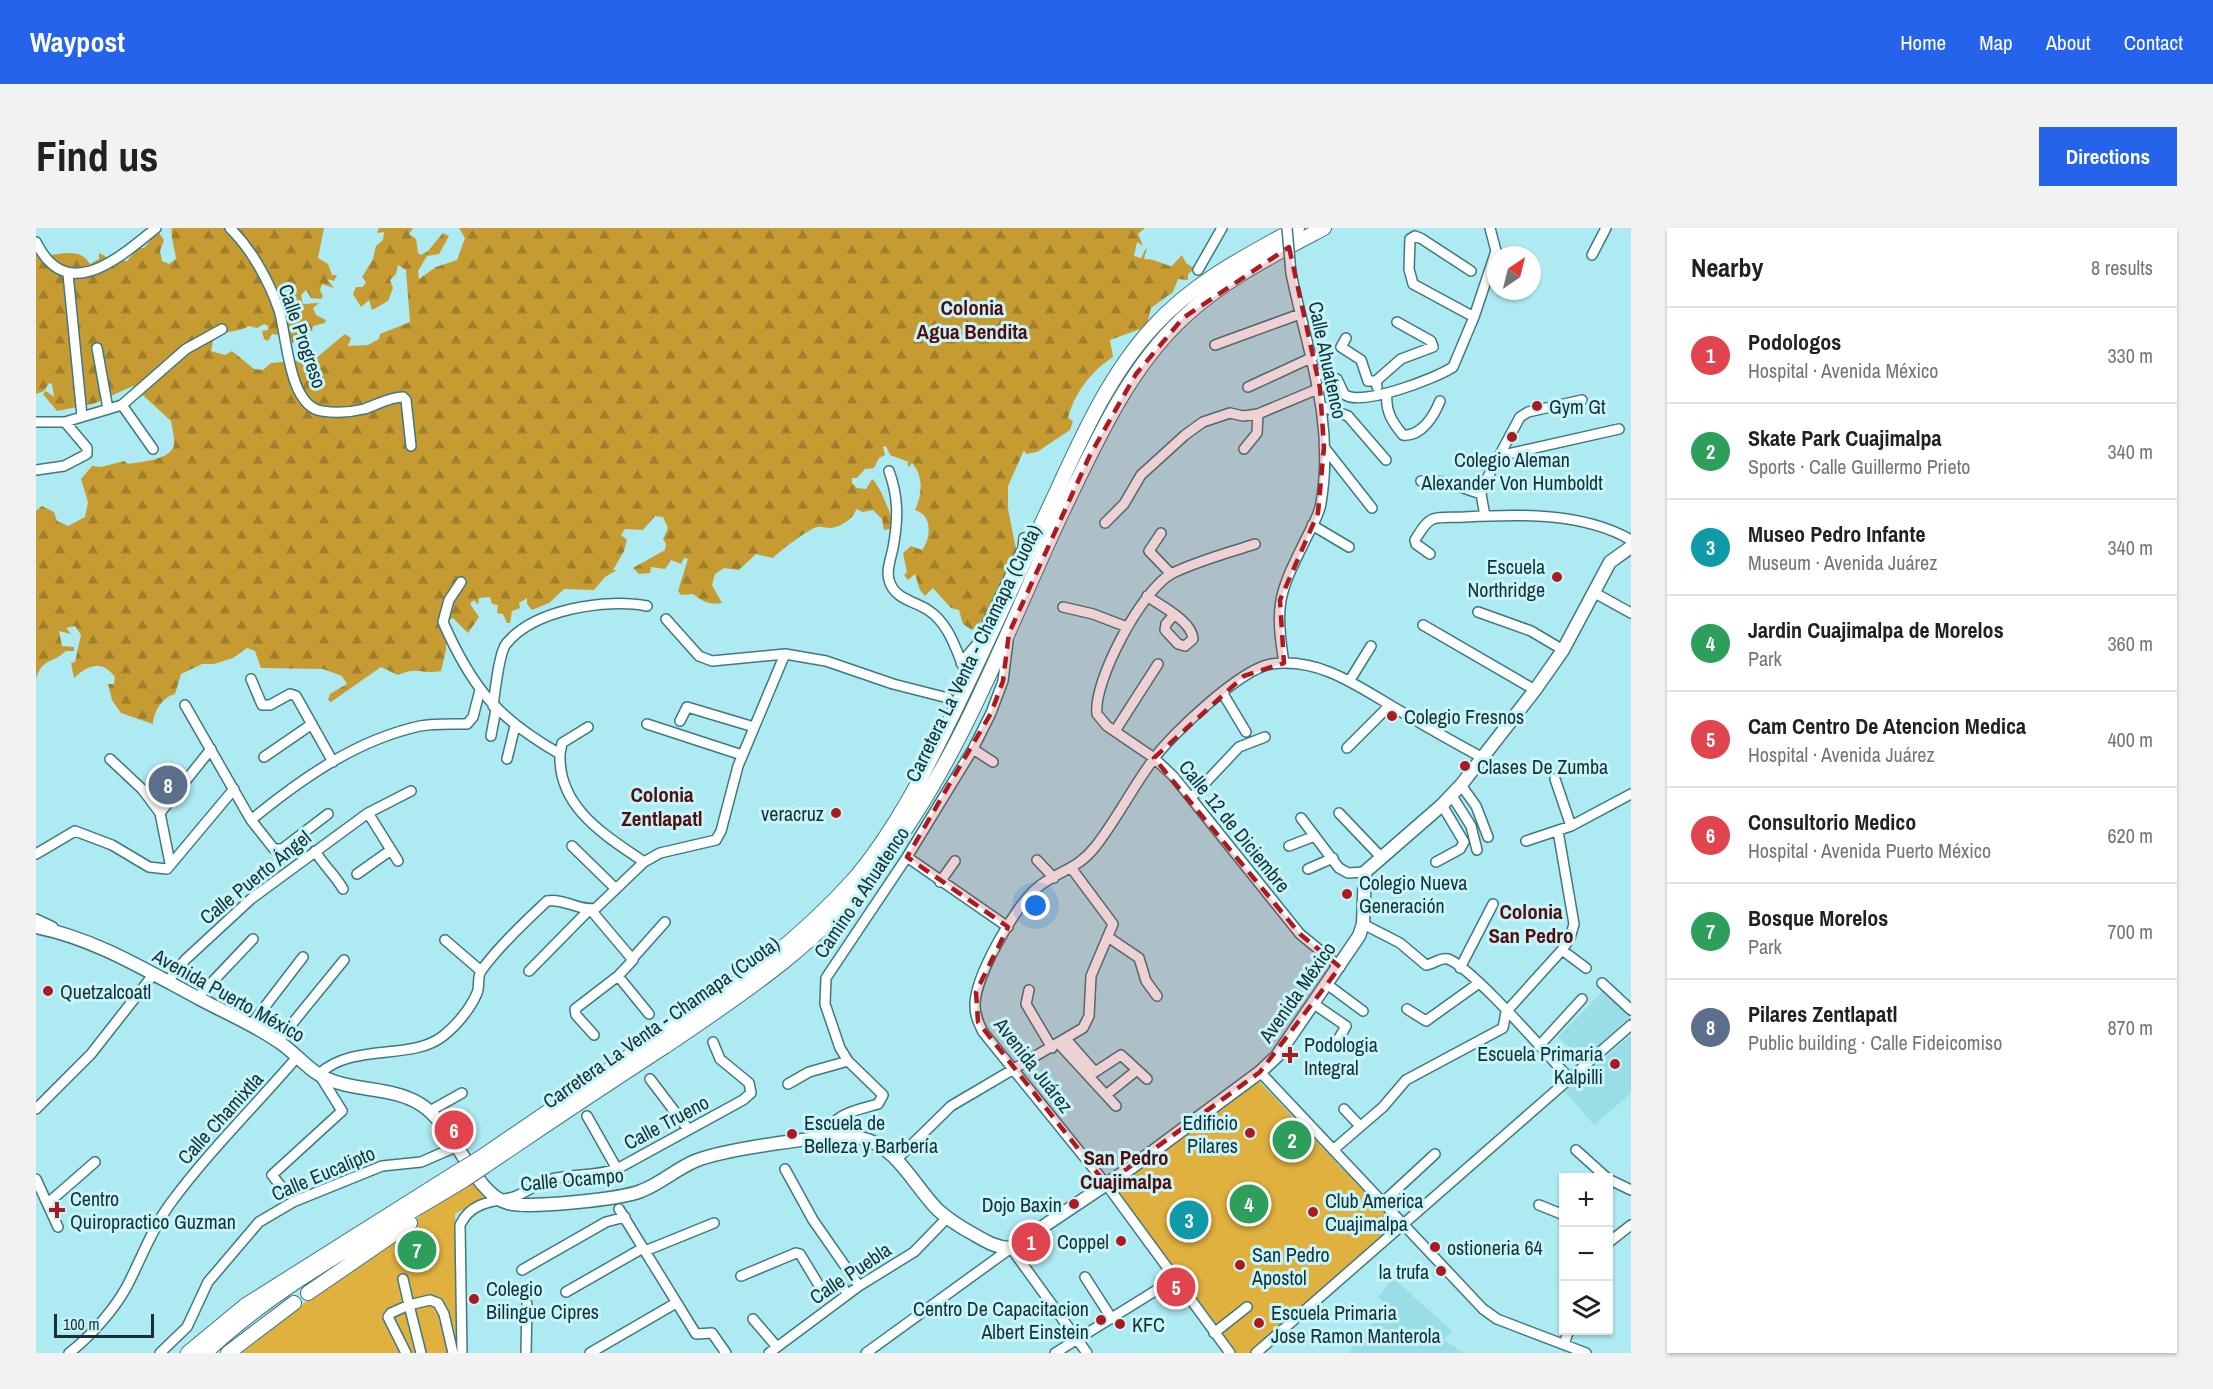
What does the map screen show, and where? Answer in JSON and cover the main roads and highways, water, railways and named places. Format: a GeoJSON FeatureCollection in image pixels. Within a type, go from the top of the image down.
{"type":"FeatureCollection","features":[{"type":"Feature","properties":{"kind":"highway","name":"Carretera La Venta - Chamapa (Cuota)"},"geometry":{"type":"LineString","coordinates":[[482,1162],[751,973],[792,941],[825,911],[856,876],[886,837],[921,779],[1005,606],[1074,456],[1126,362],[1151,329],[1196,286],[1297,228]]}},
{"type":"Feature","properties":{"kind":"highway","name":"Carretera La Venta - Chamapa (Cuota)"},"geometry":{"type":"LineString","coordinates":[[188,1353],[246,1305],[460,1176],[762,980],[840,911],[881,864],[930,790],[1009,633],[1095,445],[1136,374],[1161,341],[1183,318],[1249,269],[1324,228]]}},
{"type":"Feature","properties":{"kind":"highway","name":"Carretera La Venta - Chamapa (Cuota)"},"geometry":{"type":"LineString","coordinates":[[205,1353],[248,1316],[298,1281],[438,1196],[460,1176]]}},
{"type":"Feature","properties":{"kind":"highway"},"geometry":{"type":"LineString","coordinates":[[308,1293],[410,1222],[438,1196]]}},
{"type":"Feature","properties":{"kind":"highway"},"geometry":{"type":"LineString","coordinates":[[228,1353],[294,1303]]}},
{"type":"Feature","properties":{"kind":"main road","name":"Avenida México"},"geometry":{"type":"LineString","coordinates":[[1011,1248],[1106,1184],[1260,1072],[1276,1056],[1340,967],[1363,924],[1365,872],[1452,796],[1536,690],[1563,650],[1610,562],[1631,547]]}},
{"type":"Feature","properties":{"kind":"main road","name":"Avenida Puerto México"},"geometry":{"type":"LineString","coordinates":[[36,927],[70,934],[167,982],[278,1041],[319,1074],[351,1086],[409,1098],[430,1111],[458,1146],[485,1190],[496,1199]]}},
{"type":"Feature","properties":{"kind":"main road","name":"Calle Ocampo"},"geometry":{"type":"LineString","coordinates":[[496,1199],[523,1205],[622,1197],[647,1189],[693,1162],[717,1154],[826,1138],[861,1137],[883,1148],[897,1159],[947,1218],[992,1245],[1011,1248]]}},
{"type":"Feature","properties":{"kind":"place","name":"Gym Gt"},"geometry":{"type":"Point","coordinates":[1537,406]}},
{"type":"Feature","properties":{"kind":"place","name":"Colegio Aleman Alexander Von Humboldt"},"geometry":{"type":"Point","coordinates":[1512,437]}},
{"type":"Feature","properties":{"kind":"place","name":"Escuela Northridge"},"geometry":{"type":"Point","coordinates":[1557,577]}},
{"type":"Feature","properties":{"kind":"place","name":"Colegio Fresnos"},"geometry":{"type":"Point","coordinates":[1392,716]}},
{"type":"Feature","properties":{"kind":"place","name":"Clases De Zumba"},"geometry":{"type":"Point","coordinates":[1465,766]}},
{"type":"Feature","properties":{"kind":"place","name":"Pilares Zentlapatl"},"geometry":{"type":"Point","coordinates":[168,785]}},
{"type":"Feature","properties":{"kind":"place","name":"veracruz"},"geometry":{"type":"Point","coordinates":[836,813]}},
{"type":"Feature","properties":{"kind":"place","name":"Colegio Nueva Generación"},"geometry":{"type":"Point","coordinates":[1347,894]}},
{"type":"Feature","properties":{"kind":"place","name":"Quetzalcoatl"},"geometry":{"type":"Point","coordinates":[48,991]}},
{"type":"Feature","properties":{"kind":"place","name":"Podologia Integral"},"geometry":{"type":"Point","coordinates":[1290,1055]}},
{"type":"Feature","properties":{"kind":"place","name":"Escuela Primaria Kalpilli"},"geometry":{"type":"Point","coordinates":[1615,1064]}},
{"type":"Feature","properties":{"kind":"place","name":"Consultorio Medico"},"geometry":{"type":"Point","coordinates":[454,1130]}},
{"type":"Feature","properties":{"kind":"place","name":"Edificio Pilares"},"geometry":{"type":"Point","coordinates":[1250,1133]}},
{"type":"Feature","properties":{"kind":"place","name":"Escuela de Belleza y Barbería"},"geometry":{"type":"Point","coordinates":[792,1134]}},
{"type":"Feature","properties":{"kind":"place","name":"Skate Park Cuajimalpa"},"geometry":{"type":"Point","coordinates":[1292,1140]}},
{"type":"Feature","properties":{"kind":"place","name":"Dojo Baxin"},"geometry":{"type":"Point","coordinates":[1074,1204]}},
{"type":"Feature","properties":{"kind":"place","name":"Jardin Cuajimalpa de Morelos"},"geometry":{"type":"Point","coordinates":[1249,1204]}},
{"type":"Feature","properties":{"kind":"place","name":"Centro Quiropractico Guzman"},"geometry":{"type":"Point","coordinates":[57,1210]}},
{"type":"Feature","properties":{"kind":"place","name":"Club America Cuajimalpa"},"geometry":{"type":"Point","coordinates":[1313,1212]}},
{"type":"Feature","properties":{"kind":"place","name":"Museo Pedro Infante"},"geometry":{"type":"Point","coordinates":[1189,1220]}},
{"type":"Feature","properties":{"kind":"place","name":"Coppel"},"geometry":{"type":"Point","coordinates":[1121,1241]}},
{"type":"Feature","properties":{"kind":"place","name":"Podologos"},"geometry":{"type":"Point","coordinates":[1031,1242]}},
{"type":"Feature","properties":{"kind":"place","name":"ostioneria 64"},"geometry":{"type":"Point","coordinates":[1435,1247]}},
{"type":"Feature","properties":{"kind":"place","name":"Bosque Morelos"},"geometry":{"type":"Point","coordinates":[417,1250]}},
{"type":"Feature","properties":{"kind":"place","name":"San Pedro Apostol"},"geometry":{"type":"Point","coordinates":[1240,1265]}},
{"type":"Feature","properties":{"kind":"place","name":"la trufa"},"geometry":{"type":"Point","coordinates":[1441,1271]}},
{"type":"Feature","properties":{"kind":"place","name":"Cam Centro De Atencion Medica"},"geometry":{"type":"Point","coordinates":[1176,1287]}},
{"type":"Feature","properties":{"kind":"place","name":"Colegio Bilingue Cipres"},"geometry":{"type":"Point","coordinates":[474,1299]}},
{"type":"Feature","properties":{"kind":"place","name":"Centro De Capacitacion Albert Einstein"},"geometry":{"type":"Point","coordinates":[1101,1320]}},
{"type":"Feature","properties":{"kind":"place","name":"Escuela Primaria Jose Ramon Manterola"},"geometry":{"type":"Point","coordinates":[1259,1323]}},
{"type":"Feature","properties":{"kind":"place","name":"KFC"},"geometry":{"type":"Point","coordinates":[1120,1324]}},
{"type":"Feature","properties":{"kind":"district","name":"Colonia Agua Bendita"},"geometry":{"type":"Point","coordinates":[972,319]}},
{"type":"Feature","properties":{"kind":"district","name":"Colonia Zentlapatl"},"geometry":{"type":"Point","coordinates":[662,806]}},
{"type":"Feature","properties":{"kind":"district","name":"Colonia San Pedro"},"geometry":{"type":"Point","coordinates":[1531,923]}},
{"type":"Feature","properties":{"kind":"district","name":"San Pedro Cuajimalpa"},"geometry":{"type":"Point","coordinates":[1126,1169]}}]}
